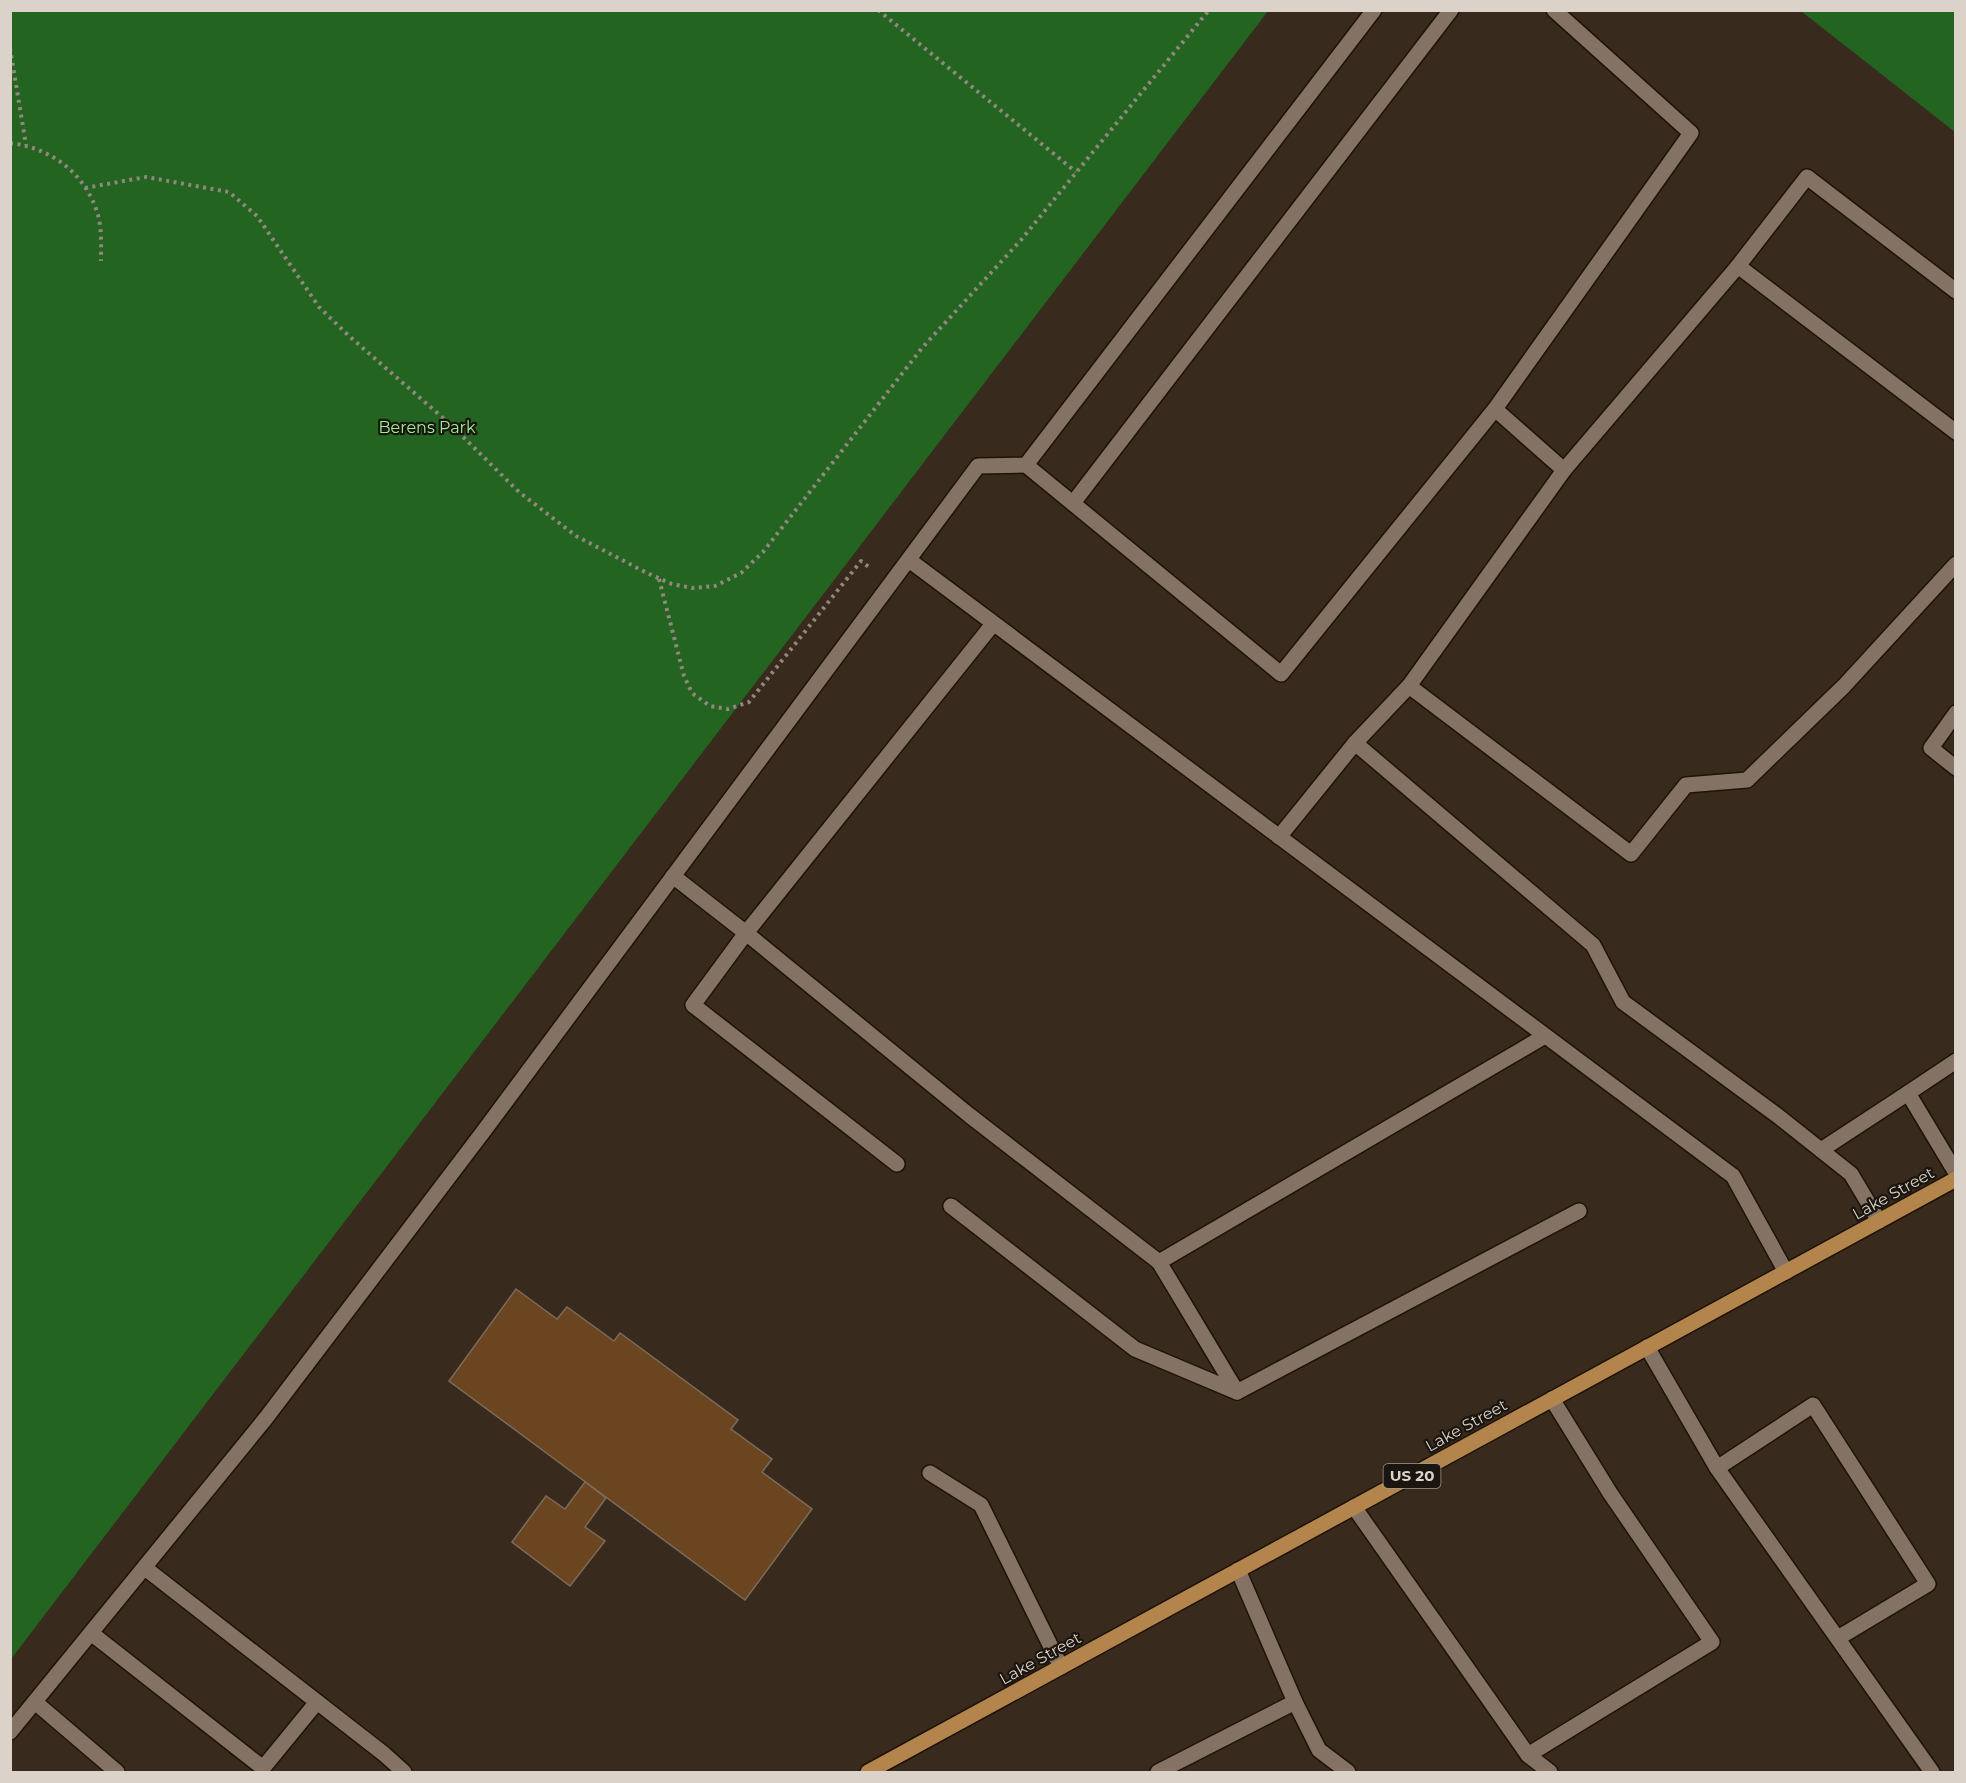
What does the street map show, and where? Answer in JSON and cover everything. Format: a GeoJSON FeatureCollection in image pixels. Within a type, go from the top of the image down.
{"type":"FeatureCollection","features":[{"type":"Feature","properties":{"kind":"main road","name":"Lake Street"},"geometry":{"type":"LineString","coordinates":[[868,1773],[1956,1179]]}},
{"type":"Feature","properties":{"kind":"lane"},"geometry":{"type":"LineString","coordinates":[[1026,465],[1374,10]]}},
{"type":"Feature","properties":{"kind":"lane"},"geometry":{"type":"LineString","coordinates":[[1073,503],[1451,10]]}},
{"type":"Feature","properties":{"kind":"lane"},"geometry":{"type":"LineString","coordinates":[[10,1731],[266,1419],[483,1132],[978,466],[1026,465],[1281,674],[1495,409],[1691,133],[1554,10]]}},
{"type":"Feature","properties":{"kind":"lane"},"geometry":{"type":"LineString","coordinates":[[1279,837],[1355,743],[1409,686],[1564,470],[1738,266],[1807,177],[1956,291]]}},
{"type":"Feature","properties":{"kind":"lane"},"geometry":{"type":"LineString","coordinates":[[1738,266],[1956,432]]}},
{"type":"Feature","properties":{"kind":"lane"},"geometry":{"type":"LineString","coordinates":[[1495,409],[1564,470]]}},
{"type":"Feature","properties":{"kind":"lane"},"geometry":{"type":"LineString","coordinates":[[909,560],[1733,1176],[1786,1272]]}},
{"type":"Feature","properties":{"kind":"lane"},"geometry":{"type":"LineString","coordinates":[[1409,686],[1631,854],[1686,785],[1747,780],[1844,686],[1956,564]]}},
{"type":"Feature","properties":{"kind":"lane"},"geometry":{"type":"LineString","coordinates":[[897,1164],[693,1005],[746,933],[993,624]]}},
{"type":"Feature","properties":{"kind":"lane"},"geometry":{"type":"LineString","coordinates":[[1956,713],[1931,748],[1956,768]]}},
{"type":"Feature","properties":{"kind":"lane"},"geometry":{"type":"LineString","coordinates":[[1355,743],[1593,945],[1623,1002],[1778,1116],[1851,1174],[1879,1221]]}},
{"type":"Feature","properties":{"kind":"lane"},"geometry":{"type":"LineString","coordinates":[[674,876],[969,1115],[1159,1262],[1237,1392]]}},
{"type":"Feature","properties":{"kind":"lane"},"geometry":{"type":"LineString","coordinates":[[1159,1262],[1545,1036]]}},
{"type":"Feature","properties":{"kind":"lane"},"geometry":{"type":"LineString","coordinates":[[1821,1150],[1956,1061]]}},
{"type":"Feature","properties":{"kind":"lane"},"geometry":{"type":"LineString","coordinates":[[1908,1093],[1956,1173]]}},
{"type":"Feature","properties":{"kind":"lane"},"geometry":{"type":"LineString","coordinates":[[951,1206],[1135,1350],[1237,1392]]}},
{"type":"Feature","properties":{"kind":"lane"},"geometry":{"type":"LineString","coordinates":[[1237,1392],[1579,1211]]}},
{"type":"Feature","properties":{"kind":"lane"},"geometry":{"type":"LineString","coordinates":[[1647,1347],[1718,1468],[1932,1773]]}},
{"type":"Feature","properties":{"kind":"lane"},"geometry":{"type":"LineString","coordinates":[[1528,1755],[1712,1642],[1610,1493],[1552,1399]]}},
{"type":"Feature","properties":{"kind":"lane"},"geometry":{"type":"LineString","coordinates":[[1718,1468],[1813,1405],[1928,1584],[1838,1638]]}},
{"type":"Feature","properties":{"kind":"lane"},"geometry":{"type":"LineString","coordinates":[[930,1473],[981,1505],[1061,1667]]}},
{"type":"Feature","properties":{"kind":"lane"},"geometry":{"type":"LineString","coordinates":[[1354,1507],[1528,1755],[1550,1773]]}},
{"type":"Feature","properties":{"kind":"lane"},"geometry":{"type":"LineString","coordinates":[[145,1568],[384,1754],[404,1773]]}},
{"type":"Feature","properties":{"kind":"lane"},"geometry":{"type":"LineString","coordinates":[[1238,1570],[1295,1702],[1320,1750],[1348,1773]]}},
{"type":"Feature","properties":{"kind":"lane"},"geometry":{"type":"LineString","coordinates":[[91,1633],[263,1768],[317,1702]]}},
{"type":"Feature","properties":{"kind":"lane"},"geometry":{"type":"LineString","coordinates":[[35,1702],[117,1773]]}},
{"type":"Feature","properties":{"kind":"lane"},"geometry":{"type":"LineString","coordinates":[[1158,1773],[1295,1702]]}},
{"type":"Feature","properties":{"kind":"path"},"geometry":{"type":"LineString","coordinates":[[879,10],[1076,172]]}},
{"type":"Feature","properties":{"kind":"path"},"geometry":{"type":"LineString","coordinates":[[85,188],[146,177],[229,192],[257,216],[319,307],[450,424],[519,492],[576,536],[659,579],[692,588],[715,586],[741,573],[763,552],[922,348],[1021,240],[1209,10]]}},
{"type":"Feature","properties":{"kind":"path"},"geometry":{"type":"LineString","coordinates":[[10,48],[26,145]]}},
{"type":"Feature","properties":{"kind":"path"},"geometry":{"type":"LineString","coordinates":[[10,143],[26,145],[50,154],[68,165],[85,188],[98,215],[101,261]]}},
{"type":"Feature","properties":{"kind":"path"},"geometry":{"type":"LineString","coordinates":[[659,579],[684,676],[692,693],[710,706],[728,709],[749,702],[861,561]]}},
{"type":"Feature","properties":{"kind":"green space","name":"Berens Park"},"geometry":{"type":"Polygon","coordinates":[[[10,11],[1268,11],[11,1659],[10,11]]]}},
{"type":"Feature","properties":{"kind":"green space"},"geometry":{"type":"Polygon","coordinates":[[[1801,11],[1955,11],[1955,132],[1801,11]]]}},
{"type":"Feature","properties":{"kind":"building"},"geometry":{"type":"Polygon","coordinates":[[[516,1289],[557,1319],[567,1307],[614,1341],[620,1333],[738,1420],[731,1429],[772,1459],[762,1472],[812,1509],[745,1600],[449,1381],[516,1289]]]}},
{"type":"Feature","properties":{"kind":"building"},"geometry":{"type":"Polygon","coordinates":[[[585,1482],[606,1498],[585,1527],[605,1541],[570,1586],[512,1542],[546,1496],[565,1509],[585,1482]]]}}]}
